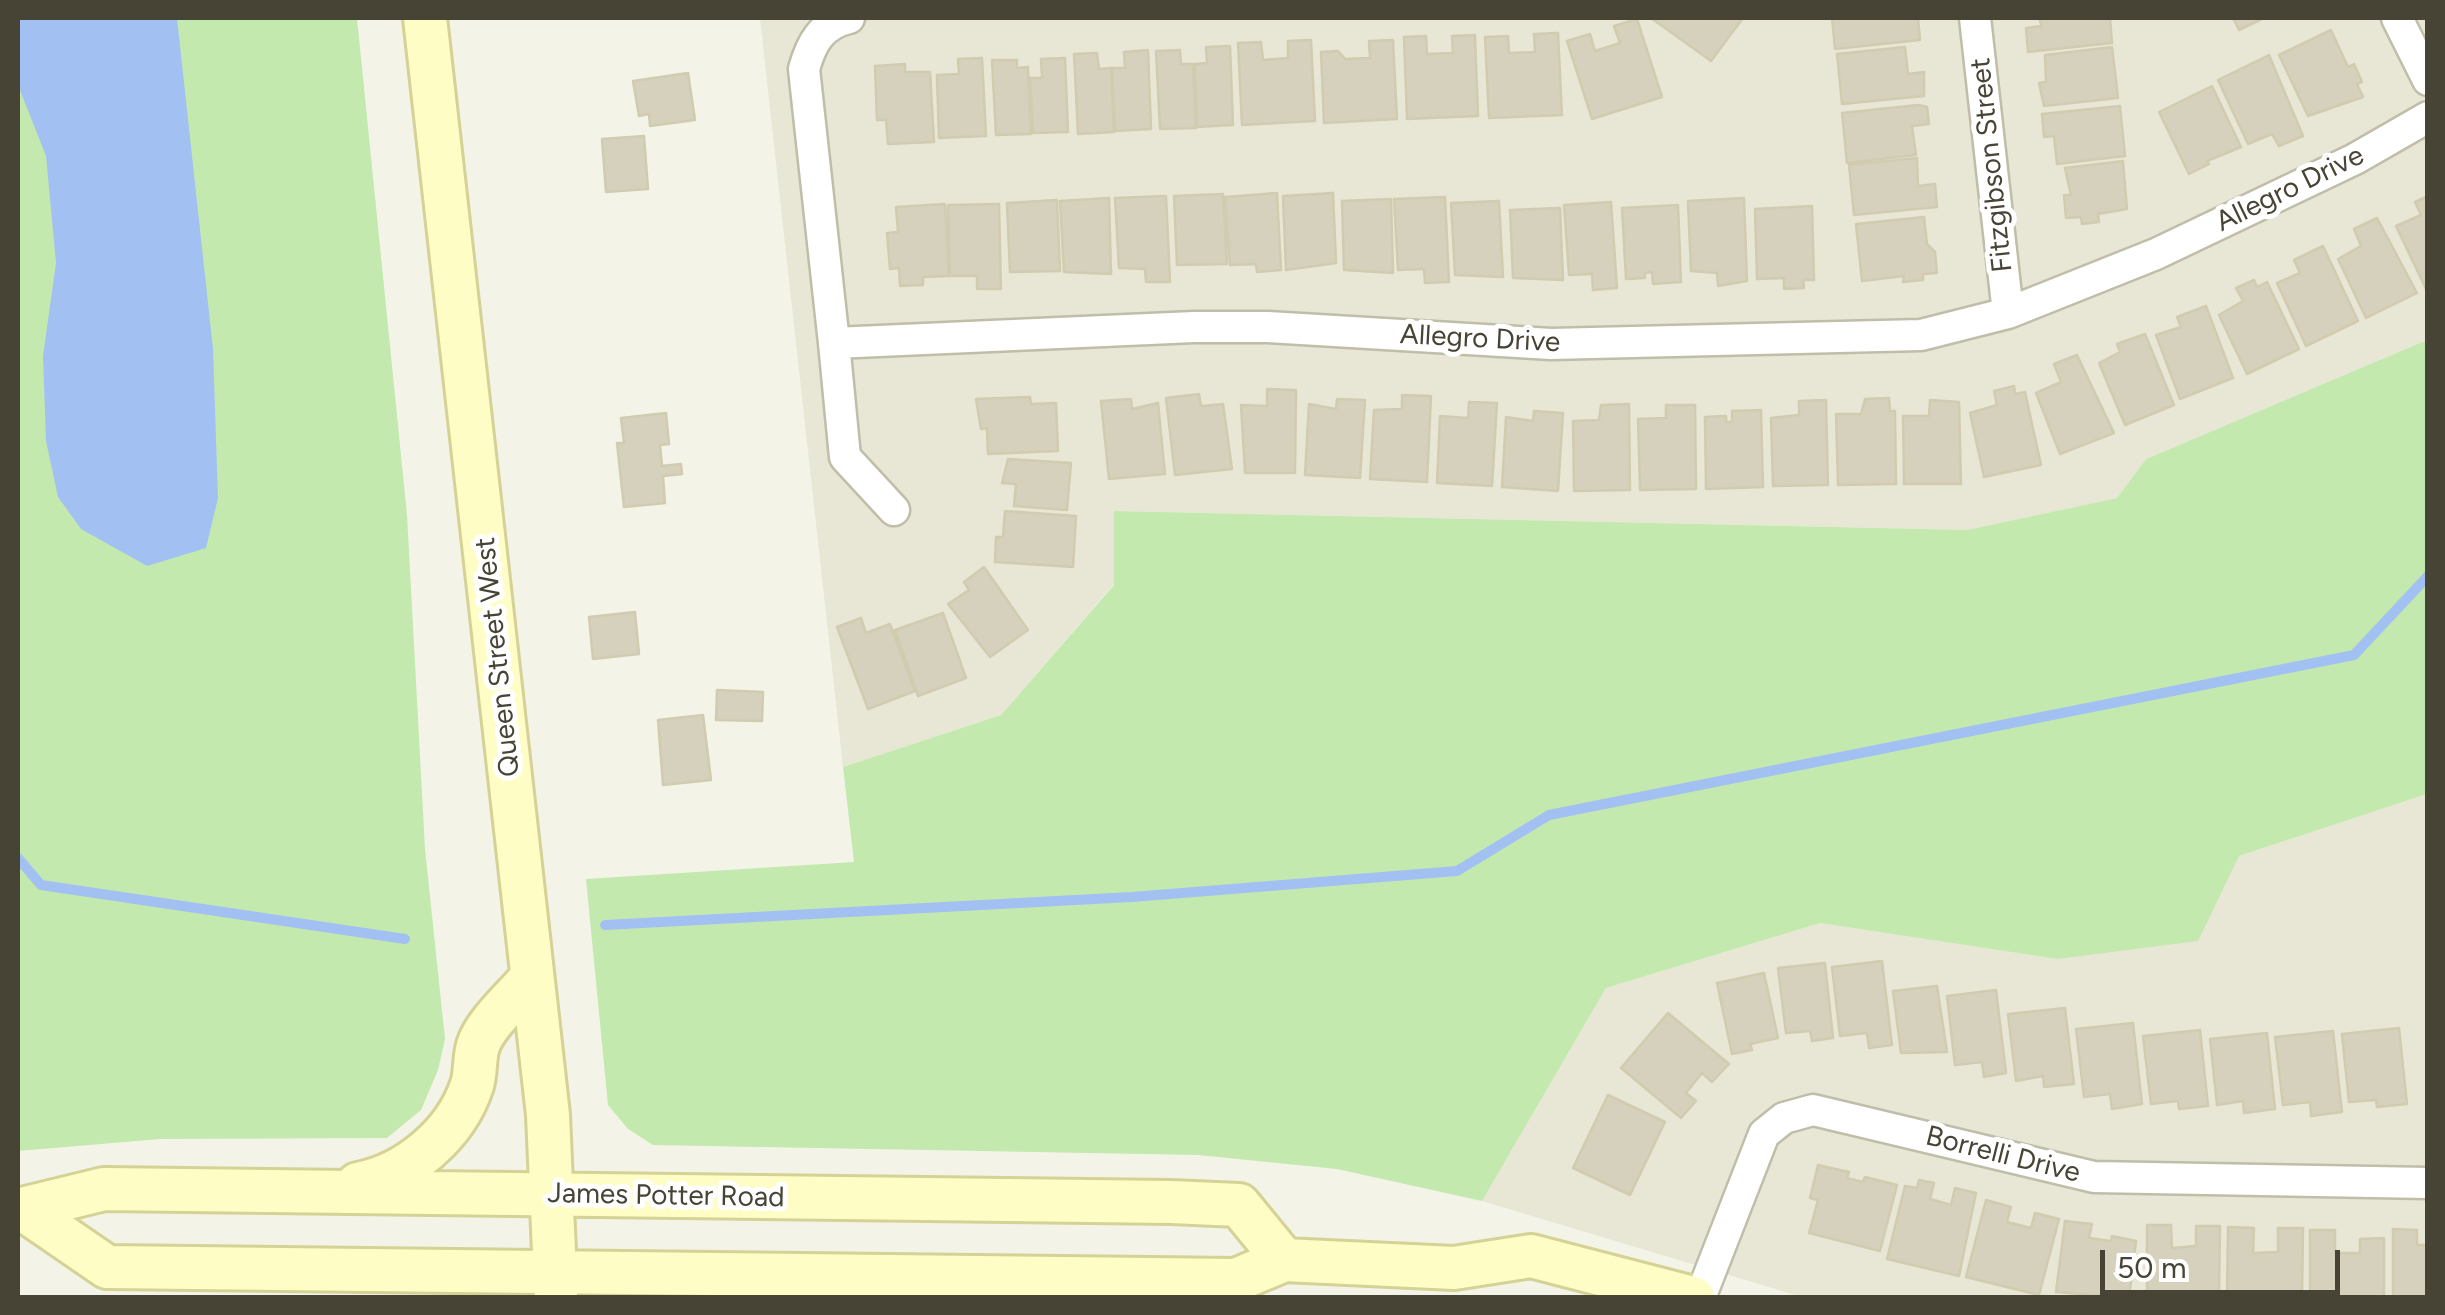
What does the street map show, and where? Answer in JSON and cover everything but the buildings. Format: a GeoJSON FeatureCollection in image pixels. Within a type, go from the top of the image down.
{"type":"FeatureCollection","features":[{"type":"Feature","properties":{"kind":"main road","name":"Queen Street West"},"geometry":{"type":"LineString","coordinates":[[425,18],[498,640],[548,1114],[556,1285]]}},
{"type":"Feature","properties":{"kind":"main road"},"geometry":{"type":"LineString","coordinates":[[310,1192],[379,1178],[415,1161],[466,1098],[473,1082],[478,1044],[532,978]]}},
{"type":"Feature","properties":{"kind":"main road","name":"James Potter Road"},"geometry":{"type":"LineString","coordinates":[[21,1210],[104,1189],[1239,1206],[1284,1260]]}},
{"type":"Feature","properties":{"kind":"main road","name":"James Potter Road"},"geometry":{"type":"LineString","coordinates":[[21,1210],[107,1267],[556,1285],[818,1274],[1236,1280],[1284,1260],[1454,1268],[1531,1256],[1696,1298]]}},
{"type":"Feature","properties":{"kind":"main road"},"geometry":{"type":"LineString","coordinates":[[1454,1268],[1493,1298]]}},
{"type":"Feature","properties":{"kind":"main road"},"geometry":{"type":"LineString","coordinates":[[715,1298],[748,1286],[818,1274]]}},
{"type":"Feature","properties":{"kind":"street"},"geometry":{"type":"LineString","coordinates":[[848,18],[824,29],[811,45],[804,69],[845,456],[894,510]]}},
{"type":"Feature","properties":{"kind":"street","name":"Fitzgibson Street"},"geometry":{"type":"LineString","coordinates":[[1976,18],[2008,313]]}},
{"type":"Feature","properties":{"kind":"street"},"geometry":{"type":"LineString","coordinates":[[2397,18],[2428,80]]}},
{"type":"Feature","properties":{"kind":"street","name":"Allegro Drive"},"geometry":{"type":"LineString","coordinates":[[834,344],[1194,327],[1268,327],[1552,344],[1922,335],[2008,313],[2232,218],[2354,159],[2428,116]]}},
{"type":"Feature","properties":{"kind":"street","name":"Borrelli Drive"},"geometry":{"type":"LineString","coordinates":[[1696,1298],[1764,1134],[1784,1118],[1813,1110],[2094,1177],[2428,1182]]}},
{"type":"Feature","properties":{"kind":"shaded area"},"geometry":{"type":"Polygon","coordinates":[[[760,18],[2427,18],[2427,340],[2146,459],[2117,498],[1967,530],[1115,511],[1114,584],[1001,715],[843,767],[760,18]]]}},
{"type":"Feature","properties":{"kind":"shaded area"},"geometry":{"type":"Polygon","coordinates":[[[2427,794],[2427,1297],[1802,1297],[1482,1201],[1606,988],[1820,923],[2057,959],[2239,856],[2427,794]]]}},
{"type":"Feature","properties":{"kind":"green space"},"geometry":{"type":"Polygon","coordinates":[[[18,18],[357,18],[407,515],[425,849],[445,1039],[438,1070],[421,1110],[387,1138],[160,1139],[18,1151],[18,18]]]}},
{"type":"Feature","properties":{"kind":"green space"},"geometry":{"type":"Polygon","coordinates":[[[2427,340],[2427,794],[2239,856],[2198,941],[2057,959],[1820,923],[1606,988],[1482,1201],[1337,1169],[1198,1155],[653,1145],[628,1129],[608,1105],[586,879],[854,862],[843,767],[1001,715],[1114,585],[1114,511],[1967,530],[2117,498],[2146,459],[2427,340]]]}},
{"type":"Feature","properties":{"kind":"water"},"geometry":{"type":"Polygon","coordinates":[[[18,18],[177,18],[213,349],[218,498],[206,548],[147,566],[81,529],[58,497],[46,441],[43,356],[56,263],[46,156],[18,85],[18,18]]]}},
{"type":"Feature","properties":{"kind":"waterway"},"geometry":{"type":"LineString","coordinates":[[605,925],[1132,897],[1457,871],[1549,815],[2354,655],[2428,576]]}},
{"type":"Feature","properties":{"kind":"waterway"},"geometry":{"type":"LineString","coordinates":[[18,858],[41,885],[405,939]]}}]}
